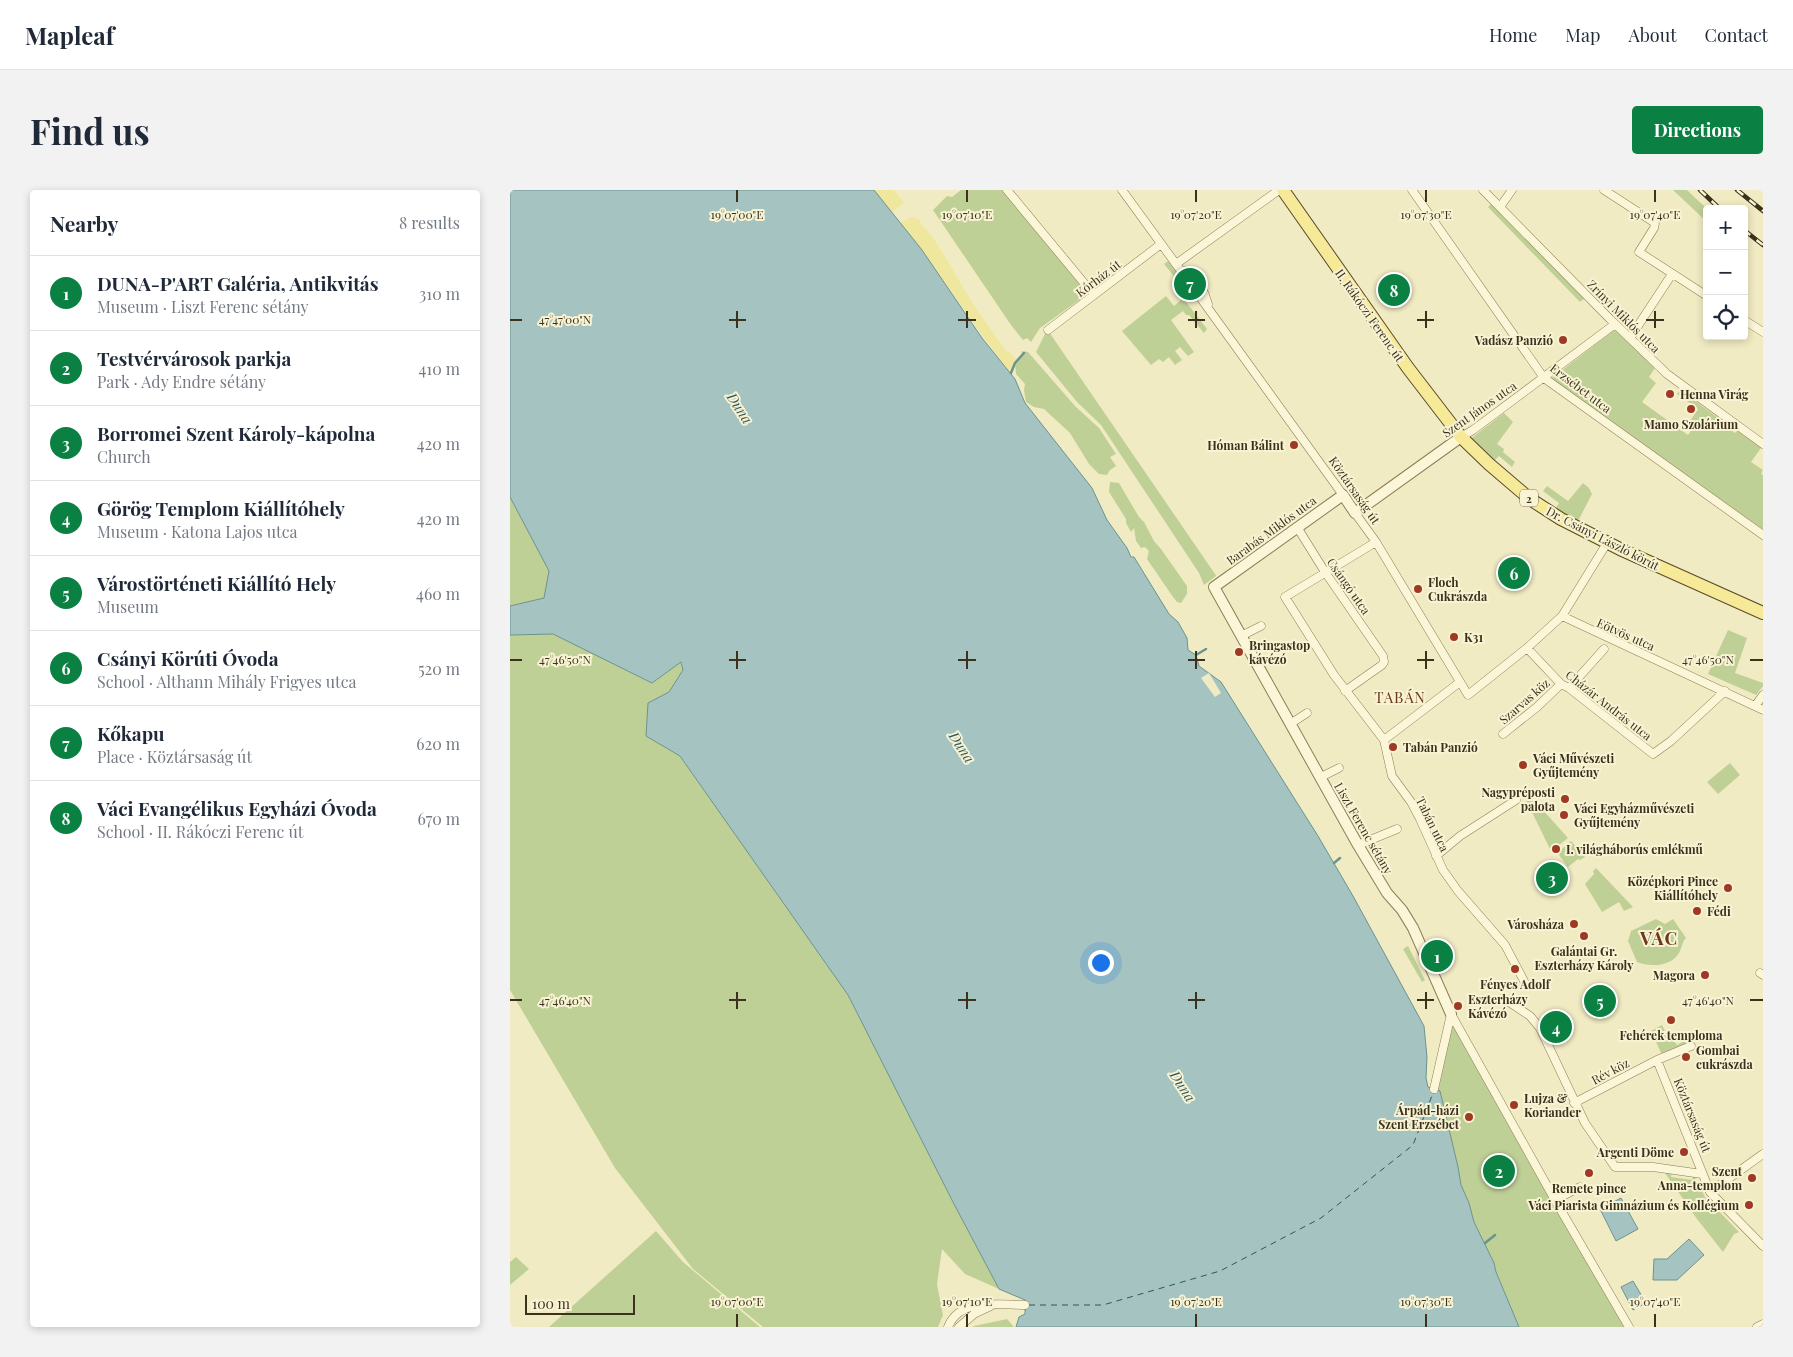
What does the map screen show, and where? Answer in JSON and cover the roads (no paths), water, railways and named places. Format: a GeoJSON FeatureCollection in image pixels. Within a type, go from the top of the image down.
{"type":"FeatureCollection","features":[{"type":"Feature","properties":{"kind":"main road","name":"II. Rákóczi Ferenc út"},"geometry":{"type":"LineString","coordinates":[[1283,190],[1408,368],[1461,437]]}},
{"type":"Feature","properties":{"kind":"main road","name":"Dr. Csányi László körút"},"geometry":{"type":"LineString","coordinates":[[1461,437],[1530,499],[1561,519],[1607,543],[1763,612]]}},
{"type":"Feature","properties":{"kind":"street"},"geometry":{"type":"LineString","coordinates":[[1006,190],[1094,295]]}},
{"type":"Feature","properties":{"kind":"street"},"geometry":{"type":"LineString","coordinates":[[1122,190],[1179,268],[1279,190]]}},
{"type":"Feature","properties":{"kind":"street","name":"Erzsébet utca"},"geometry":{"type":"LineString","coordinates":[[1412,190],[1544,378],[1763,534]]}},
{"type":"Feature","properties":{"kind":"street","name":"Zrínyi Miklós utca"},"geometry":{"type":"LineString","coordinates":[[1483,190],[1615,324],[1676,382],[1763,444]]}},
{"type":"Feature","properties":{"kind":"street"},"geometry":{"type":"LineString","coordinates":[[1500,207],[1512,190]]}},
{"type":"Feature","properties":{"kind":"street"},"geometry":{"type":"LineString","coordinates":[[1604,190],[1653,221],[1654,228],[1638,252],[1705,295]]}},
{"type":"Feature","properties":{"kind":"street","name":"Kórház út"},"geometry":{"type":"LineString","coordinates":[[1048,330],[1161,244]]}},
{"type":"Feature","properties":{"kind":"street","name":"Köztársaság út"},"geometry":{"type":"LineString","coordinates":[[1179,268],[1376,542],[1468,695],[1528,648]]}},
{"type":"Feature","properties":{"kind":"street","name":"Köztársaság út"},"geometry":{"type":"LineString","coordinates":[[1179,268],[1189,271],[1197,279],[1204,289],[1209,308]]}},
{"type":"Feature","properties":{"kind":"street"},"geometry":{"type":"LineString","coordinates":[[1630,338],[1672,274]]}},
{"type":"Feature","properties":{"kind":"street"},"geometry":{"type":"LineString","coordinates":[[1748,323],[1763,332]]}},
{"type":"Feature","properties":{"kind":"street","name":"Szent János utca"},"geometry":{"type":"LineString","coordinates":[[1355,513],[1473,430],[1615,324]]}},
{"type":"Feature","properties":{"kind":"street","name":"Barabás Miklós utca"},"geometry":{"type":"LineString","coordinates":[[1214,587],[1343,495]]}},
{"type":"Feature","properties":{"kind":"street","name":"Csángó utca"},"geometry":{"type":"LineString","coordinates":[[1297,526],[1325,572],[1382,652],[1384,658],[1382,665],[1345,690]]}},
{"type":"Feature","properties":{"kind":"street"},"geometry":{"type":"LineString","coordinates":[[1325,572],[1376,542]]}},
{"type":"Feature","properties":{"kind":"street"},"geometry":{"type":"LineString","coordinates":[[1528,648],[1562,616],[1607,543]]}},
{"type":"Feature","properties":{"kind":"street","name":"Tabán utca"},"geometry":{"type":"LineString","coordinates":[[1325,572],[1285,597],[1345,690],[1384,740],[1392,776],[1420,818],[1443,870],[1458,891],[1505,945],[1524,981]]}},
{"type":"Feature","properties":{"kind":"street","name":"Liszt Ferenc sétány"},"geometry":{"type":"LineString","coordinates":[[1214,587],[1358,845],[1387,893],[1414,928],[1452,1014]]}},
{"type":"Feature","properties":{"kind":"street","name":"Eötvös utca"},"geometry":{"type":"LineString","coordinates":[[1562,616],[1763,710]]}},
{"type":"Feature","properties":{"kind":"street"},"geometry":{"type":"LineString","coordinates":[[1242,636],[1261,626]]}},
{"type":"Feature","properties":{"kind":"street","name":"Cházár András utca"},"geometry":{"type":"LineString","coordinates":[[1528,648],[1560,684],[1569,688],[1653,754],[1671,741],[1725,691]]}},
{"type":"Feature","properties":{"kind":"street","name":"Szarvas köz"},"geometry":{"type":"LineString","coordinates":[[1569,688],[1604,649]]}},
{"type":"Feature","properties":{"kind":"street"},"geometry":{"type":"LineString","coordinates":[[1384,740],[1460,682]]}},
{"type":"Feature","properties":{"kind":"street","name":"Szarvas köz"},"geometry":{"type":"LineString","coordinates":[[1503,734],[1560,684]]}},
{"type":"Feature","properties":{"kind":"street"},"geometry":{"type":"LineString","coordinates":[[1755,706],[1763,695]]}},
{"type":"Feature","properties":{"kind":"street"},"geometry":{"type":"LineString","coordinates":[[1290,724],[1307,713]]}},
{"type":"Feature","properties":{"kind":"street"},"geometry":{"type":"LineString","coordinates":[[1321,777],[1339,768]]}},
{"type":"Feature","properties":{"kind":"street"},"geometry":{"type":"LineString","coordinates":[[1436,856],[1460,836],[1516,800]]}},
{"type":"Feature","properties":{"kind":"street"},"geometry":{"type":"LineString","coordinates":[[1358,845],[1398,829]]}},
{"type":"Feature","properties":{"kind":"street"},"geometry":{"type":"LineString","coordinates":[[1502,998],[1530,1016],[1540,1028],[1574,1103],[1615,1167],[1653,1167],[1702,1174]]}},
{"type":"Feature","properties":{"kind":"street"},"geometry":{"type":"LineString","coordinates":[[1434,1090],[1452,1014]]}},
{"type":"Feature","properties":{"kind":"street"},"geometry":{"type":"LineString","coordinates":[[1452,1014],[1555,1200],[1629,1327]]}},
{"type":"Feature","properties":{"kind":"street","name":"Rév köz"},"geometry":{"type":"LineString","coordinates":[[1574,1103],[1657,1060],[1691,1046]]}},
{"type":"Feature","properties":{"kind":"street","name":"Köztársaság út"},"geometry":{"type":"LineString","coordinates":[[1657,1060],[1698,1158],[1702,1174],[1710,1192],[1763,1246]]}},
{"type":"Feature","properties":{"kind":"street"},"geometry":{"type":"LineString","coordinates":[[1710,1192],[1763,1154]]}},
{"type":"Feature","properties":{"kind":"street"},"geometry":{"type":"LineString","coordinates":[[1555,1200],[1580,1187]]}},
{"type":"Feature","properties":{"kind":"street"},"geometry":{"type":"LineString","coordinates":[[948,1327],[951,1321],[968,1307],[984,1304],[1025,1305]]}},
{"type":"Feature","properties":{"kind":"street"},"geometry":{"type":"LineString","coordinates":[[960,1327],[980,1310],[998,1304]]}},
{"type":"Feature","properties":{"kind":"street"},"geometry":{"type":"LineString","coordinates":[[1757,1327],[1763,1324]]}},
{"type":"Feature","properties":{"kind":"water","name":"Duna"},"geometry":{"type":"Polygon","coordinates":[[[510,190],[874,190],[922,250],[982,338],[1015,379],[1025,403],[1092,488],[1107,520],[1127,548],[1131,557],[1134,557],[1169,614],[1178,622],[1187,638],[1188,650],[1196,655],[1199,666],[1221,682],[1318,836],[1353,896],[1424,1026],[1428,1087],[1440,1091],[1461,1185],[1469,1203],[1474,1222],[1494,1263],[1519,1327],[1016,1327],[1019,1317],[1025,1314],[1025,1300],[999,1289],[848,995],[680,756],[646,736],[648,703],[669,692],[683,670],[681,662],[652,683],[553,634],[510,635],[510,606],[544,598],[549,571],[510,497],[510,190]]]}},
{"type":"Feature","properties":{"kind":"water"},"geometry":{"type":"Polygon","coordinates":[[[1621,1198],[1638,1229],[1616,1241],[1600,1209],[1621,1198]]]}},
{"type":"Feature","properties":{"kind":"water"},"geometry":{"type":"Polygon","coordinates":[[[1689,1239],[1704,1255],[1677,1280],[1653,1280],[1654,1259],[1667,1259],[1689,1239]]]}},
{"type":"Feature","properties":{"kind":"water"},"geometry":{"type":"Polygon","coordinates":[[[1633,1281],[1646,1303],[1633,1310],[1621,1287],[1633,1281]]]}},
{"type":"Feature","properties":{"kind":"waterway"},"geometry":{"type":"LineString","coordinates":[[1011,373],[1015,363],[1024,353]]}},
{"type":"Feature","properties":{"kind":"waterway"},"geometry":{"type":"LineString","coordinates":[[1196,655],[1206,649]]}},
{"type":"Feature","properties":{"kind":"waterway"},"geometry":{"type":"LineString","coordinates":[[1334,863],[1340,858]]}},
{"type":"Feature","properties":{"kind":"waterway"},"geometry":{"type":"LineString","coordinates":[[1485,1243],[1495,1235]]}},
{"type":"Feature","properties":{"kind":"railway"},"geometry":{"type":"LineString","coordinates":[[1700,190],[1716,205]]}},
{"type":"Feature","properties":{"kind":"railway"},"geometry":{"type":"LineString","coordinates":[[1737,190],[1763,211]]}},
{"type":"Feature","properties":{"kind":"railway"},"geometry":{"type":"LineString","coordinates":[[1748,233],[1763,245]]}},
{"type":"Feature","properties":{"kind":"place","name":"Kőkapu"},"geometry":{"type":"Point","coordinates":[1190,284]}},
{"type":"Feature","properties":{"kind":"place","name":"Váci Evangélikus Egyházi Óvoda"},"geometry":{"type":"Point","coordinates":[1394,290]}},
{"type":"Feature","properties":{"kind":"place","name":"Vadász Panzió"},"geometry":{"type":"Point","coordinates":[1563,340]}},
{"type":"Feature","properties":{"kind":"place","name":"Henna Virág"},"geometry":{"type":"Point","coordinates":[1670,394]}},
{"type":"Feature","properties":{"kind":"place","name":"Mamo Szolárium"},"geometry":{"type":"Point","coordinates":[1691,409]}},
{"type":"Feature","properties":{"kind":"place","name":"Hóman Bálint"},"geometry":{"type":"Point","coordinates":[1294,445]}},
{"type":"Feature","properties":{"kind":"place","name":"Csányi Körúti Óvoda"},"geometry":{"type":"Point","coordinates":[1514,573]}},
{"type":"Feature","properties":{"kind":"place","name":"Floch Cukrászda"},"geometry":{"type":"Point","coordinates":[1418,589]}},
{"type":"Feature","properties":{"kind":"place","name":"K31"},"geometry":{"type":"Point","coordinates":[1454,637]}},
{"type":"Feature","properties":{"kind":"place","name":"Bringastop kávézó"},"geometry":{"type":"Point","coordinates":[1239,652]}},
{"type":"Feature","properties":{"kind":"place","name":"Tabán Panzió"},"geometry":{"type":"Point","coordinates":[1393,747]}},
{"type":"Feature","properties":{"kind":"place","name":"Váci Művészeti Gyűjtemény"},"geometry":{"type":"Point","coordinates":[1523,765]}},
{"type":"Feature","properties":{"kind":"place","name":"Nagypréposti palota"},"geometry":{"type":"Point","coordinates":[1565,799]}},
{"type":"Feature","properties":{"kind":"place","name":"Váci Egyházművészeti Gyűjtemény"},"geometry":{"type":"Point","coordinates":[1564,815]}},
{"type":"Feature","properties":{"kind":"place","name":"I. világháborús emlékmű"},"geometry":{"type":"Point","coordinates":[1556,849]}},
{"type":"Feature","properties":{"kind":"place","name":"Borromei Szent Károly-kápolna"},"geometry":{"type":"Point","coordinates":[1552,878]}},
{"type":"Feature","properties":{"kind":"place","name":"Középkori Pince Kiállítóhely"},"geometry":{"type":"Point","coordinates":[1728,888]}},
{"type":"Feature","properties":{"kind":"place","name":"Fédi"},"geometry":{"type":"Point","coordinates":[1697,911]}},
{"type":"Feature","properties":{"kind":"place","name":"Városháza"},"geometry":{"type":"Point","coordinates":[1574,924]}},
{"type":"Feature","properties":{"kind":"place","name":"Galántai Gr. Eszterházy Károly"},"geometry":{"type":"Point","coordinates":[1584,936]}},
{"type":"Feature","properties":{"kind":"place","name":"DUNA-P'ART Galéria, Antikvitás"},"geometry":{"type":"Point","coordinates":[1437,956]}},
{"type":"Feature","properties":{"kind":"place","name":"Fényes Adolf"},"geometry":{"type":"Point","coordinates":[1515,969]}},
{"type":"Feature","properties":{"kind":"place","name":"Magora"},"geometry":{"type":"Point","coordinates":[1705,975]}},
{"type":"Feature","properties":{"kind":"place","name":"Várostörténeti Kiállító Hely"},"geometry":{"type":"Point","coordinates":[1600,1001]}},
{"type":"Feature","properties":{"kind":"place","name":"Eszterházy Kávézó"},"geometry":{"type":"Point","coordinates":[1458,1006]}},
{"type":"Feature","properties":{"kind":"place","name":"Fehérek temploma"},"geometry":{"type":"Point","coordinates":[1671,1020]}},
{"type":"Feature","properties":{"kind":"place","name":"Görög Templom Kiállítóhely"},"geometry":{"type":"Point","coordinates":[1556,1027]}},
{"type":"Feature","properties":{"kind":"place","name":"Gombai cukrászda"},"geometry":{"type":"Point","coordinates":[1686,1057]}},
{"type":"Feature","properties":{"kind":"place","name":"Lujza & Koriander"},"geometry":{"type":"Point","coordinates":[1514,1105]}},
{"type":"Feature","properties":{"kind":"place","name":"Árpád-házi Szent Erzsébet"},"geometry":{"type":"Point","coordinates":[1469,1117]}},
{"type":"Feature","properties":{"kind":"place","name":"Argenti Döme"},"geometry":{"type":"Point","coordinates":[1684,1152]}},
{"type":"Feature","properties":{"kind":"place","name":"Testvérvárosok parkja"},"geometry":{"type":"Point","coordinates":[1499,1171]}},
{"type":"Feature","properties":{"kind":"place","name":"Remete pince"},"geometry":{"type":"Point","coordinates":[1589,1173]}},
{"type":"Feature","properties":{"kind":"place","name":"Szent Anna-templom"},"geometry":{"type":"Point","coordinates":[1752,1178]}},
{"type":"Feature","properties":{"kind":"place","name":"Váci Piarista Gimnázium és Kollégium"},"geometry":{"type":"Point","coordinates":[1749,1205]}},
{"type":"Feature","properties":{"kind":"district","name":"TABÁN"},"geometry":{"type":"Point","coordinates":[1400,697]}},
{"type":"Feature","properties":{"kind":"district","name":"VÁC"},"geometry":{"type":"Point","coordinates":[1659,938]}}]}
